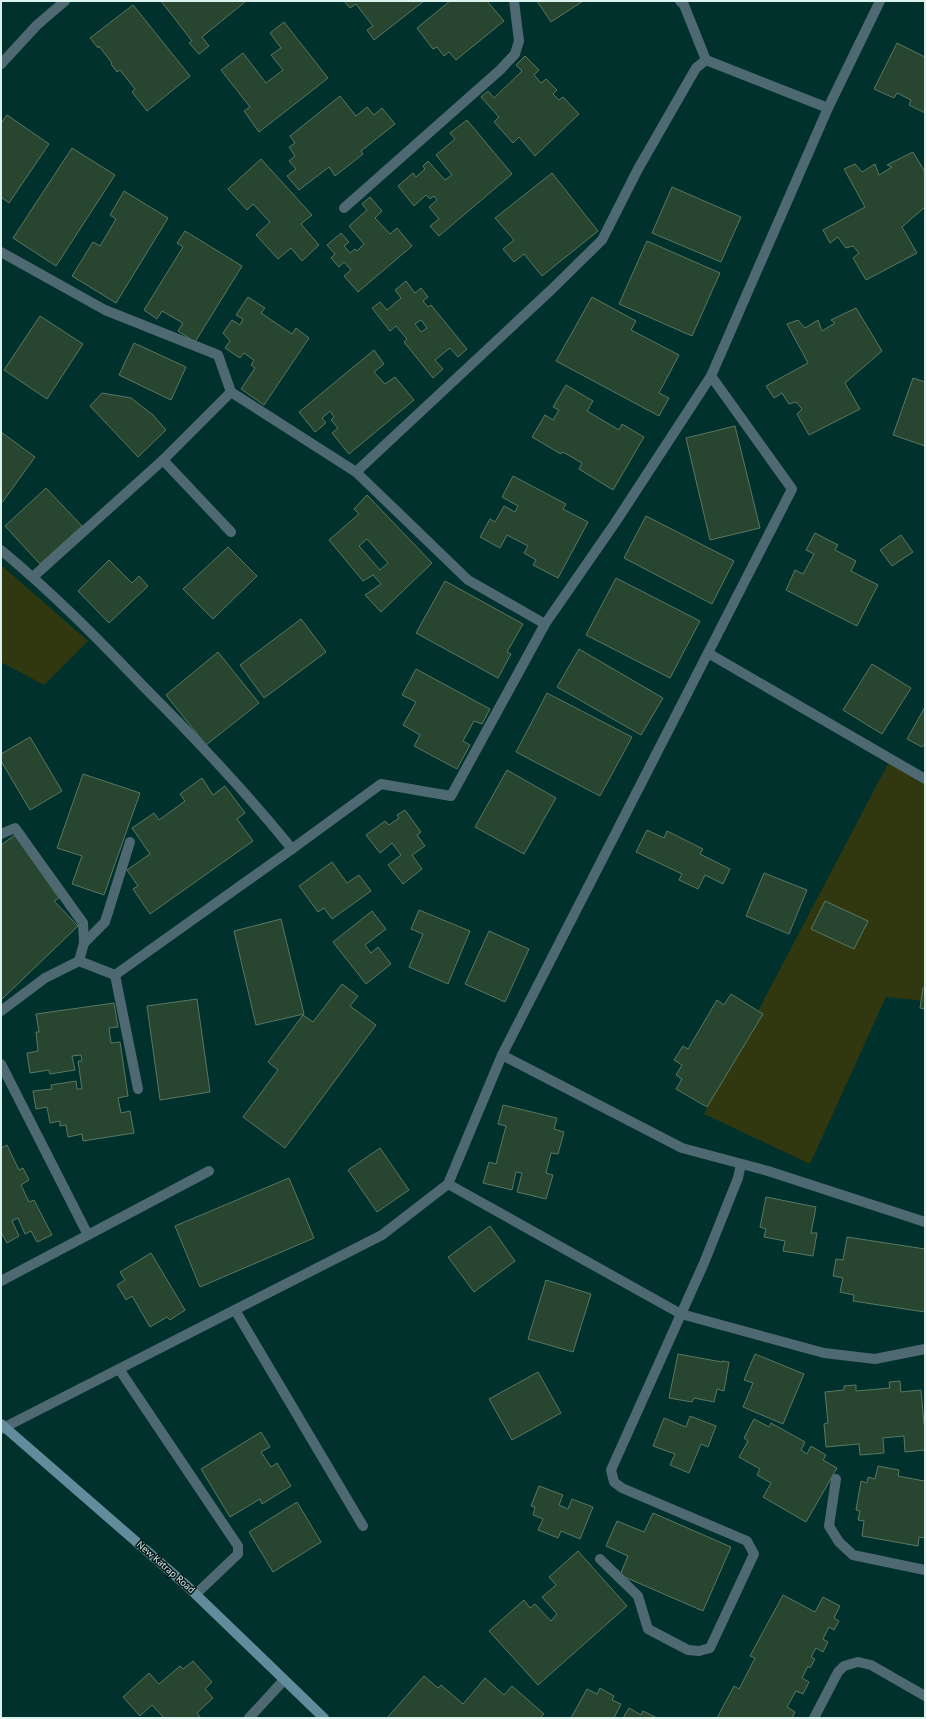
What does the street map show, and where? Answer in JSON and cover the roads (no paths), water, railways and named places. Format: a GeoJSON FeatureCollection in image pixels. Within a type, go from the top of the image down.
{"type":"FeatureCollection","features":[{"type":"Feature","properties":{"kind":"street"},"geometry":{"type":"LineString","coordinates":[[1,64],[37,25],[65,1]]}},
{"type":"Feature","properties":{"kind":"street"},"geometry":{"type":"LineString","coordinates":[[344,208],[500,70],[515,54],[519,42],[514,1]]}},
{"type":"Feature","properties":{"kind":"street"},"geometry":{"type":"LineString","coordinates":[[680,1],[684,5],[706,60],[828,108]]}},
{"type":"Feature","properties":{"kind":"street"},"geometry":{"type":"LineString","coordinates":[[115,975],[381,784],[451,796],[546,624],[615,523],[710,376],[828,108],[880,1]]}},
{"type":"Feature","properties":{"kind":"street"},"geometry":{"type":"LineString","coordinates":[[356,472],[551,290],[602,240],[638,169],[696,68],[706,60]]}},
{"type":"Feature","properties":{"kind":"street"},"geometry":{"type":"LineString","coordinates":[[1,252],[105,310],[218,356],[231,392],[356,472],[468,580],[546,624]]}},
{"type":"Feature","properties":{"kind":"street"},"geometry":{"type":"LineString","coordinates":[[2,1427],[382,1235],[448,1184],[502,1055],[792,489],[710,376]]}},
{"type":"Feature","properties":{"kind":"street"},"geometry":{"type":"LineString","coordinates":[[34,576],[163,460],[231,392]]}},
{"type":"Feature","properties":{"kind":"street"},"geometry":{"type":"LineString","coordinates":[[163,460],[231,532]]}},
{"type":"Feature","properties":{"kind":"street"},"geometry":{"type":"LineString","coordinates":[[1,550],[34,576],[82,622],[172,715],[264,814],[292,849]]}},
{"type":"Feature","properties":{"kind":"street"},"geometry":{"type":"LineString","coordinates":[[708,652],[925,779]]}},
{"type":"Feature","properties":{"kind":"street"},"geometry":{"type":"LineString","coordinates":[[1,834],[15,828],[83,923],[84,943],[79,961]]}},
{"type":"Feature","properties":{"kind":"street"},"geometry":{"type":"LineString","coordinates":[[84,943],[105,922],[130,842]]}},
{"type":"Feature","properties":{"kind":"street"},"geometry":{"type":"LineString","coordinates":[[1,1010],[45,978],[79,961],[115,975]]}},
{"type":"Feature","properties":{"kind":"street"},"geometry":{"type":"LineString","coordinates":[[115,975],[138,1090]]}},
{"type":"Feature","properties":{"kind":"street"},"geometry":{"type":"LineString","coordinates":[[502,1055],[682,1148],[741,1164],[925,1222]]}},
{"type":"Feature","properties":{"kind":"street"},"geometry":{"type":"LineString","coordinates":[[1,1064],[88,1235]]}},
{"type":"Feature","properties":{"kind":"street"},"geometry":{"type":"LineString","coordinates":[[600,1559],[638,1596],[648,1629],[688,1650],[700,1651],[710,1648],[754,1554],[747,1541],[622,1488],[614,1482],[611,1470],[704,1263],[738,1178],[741,1164]]}},
{"type":"Feature","properties":{"kind":"street"},"geometry":{"type":"LineString","coordinates":[[1,1281],[209,1171]]}},
{"type":"Feature","properties":{"kind":"street"},"geometry":{"type":"LineString","coordinates":[[448,1184],[681,1314],[824,1353],[874,1359],[925,1350]]}},
{"type":"Feature","properties":{"kind":"street"},"geometry":{"type":"LineString","coordinates":[[235,1310],[363,1526]]}},
{"type":"Feature","properties":{"kind":"street"},"geometry":{"type":"LineString","coordinates":[[119,1369],[238,1546],[238,1554],[196,1594]]}},
{"type":"Feature","properties":{"kind":"street","name":"New Katrap Road"},"geometry":{"type":"LineString","coordinates":[[2,1427],[196,1594],[324,1718]]}},
{"type":"Feature","properties":{"kind":"street"},"geometry":{"type":"LineString","coordinates":[[836,1480],[829,1526],[839,1542],[853,1555],[925,1570]]}},
{"type":"Feature","properties":{"kind":"street"},"geometry":{"type":"LineString","coordinates":[[814,1718],[838,1672],[844,1666],[858,1662],[871,1665],[925,1696]]}},
{"type":"Feature","properties":{"kind":"street"},"geometry":{"type":"LineString","coordinates":[[249,1718],[284,1680]]}}]}
